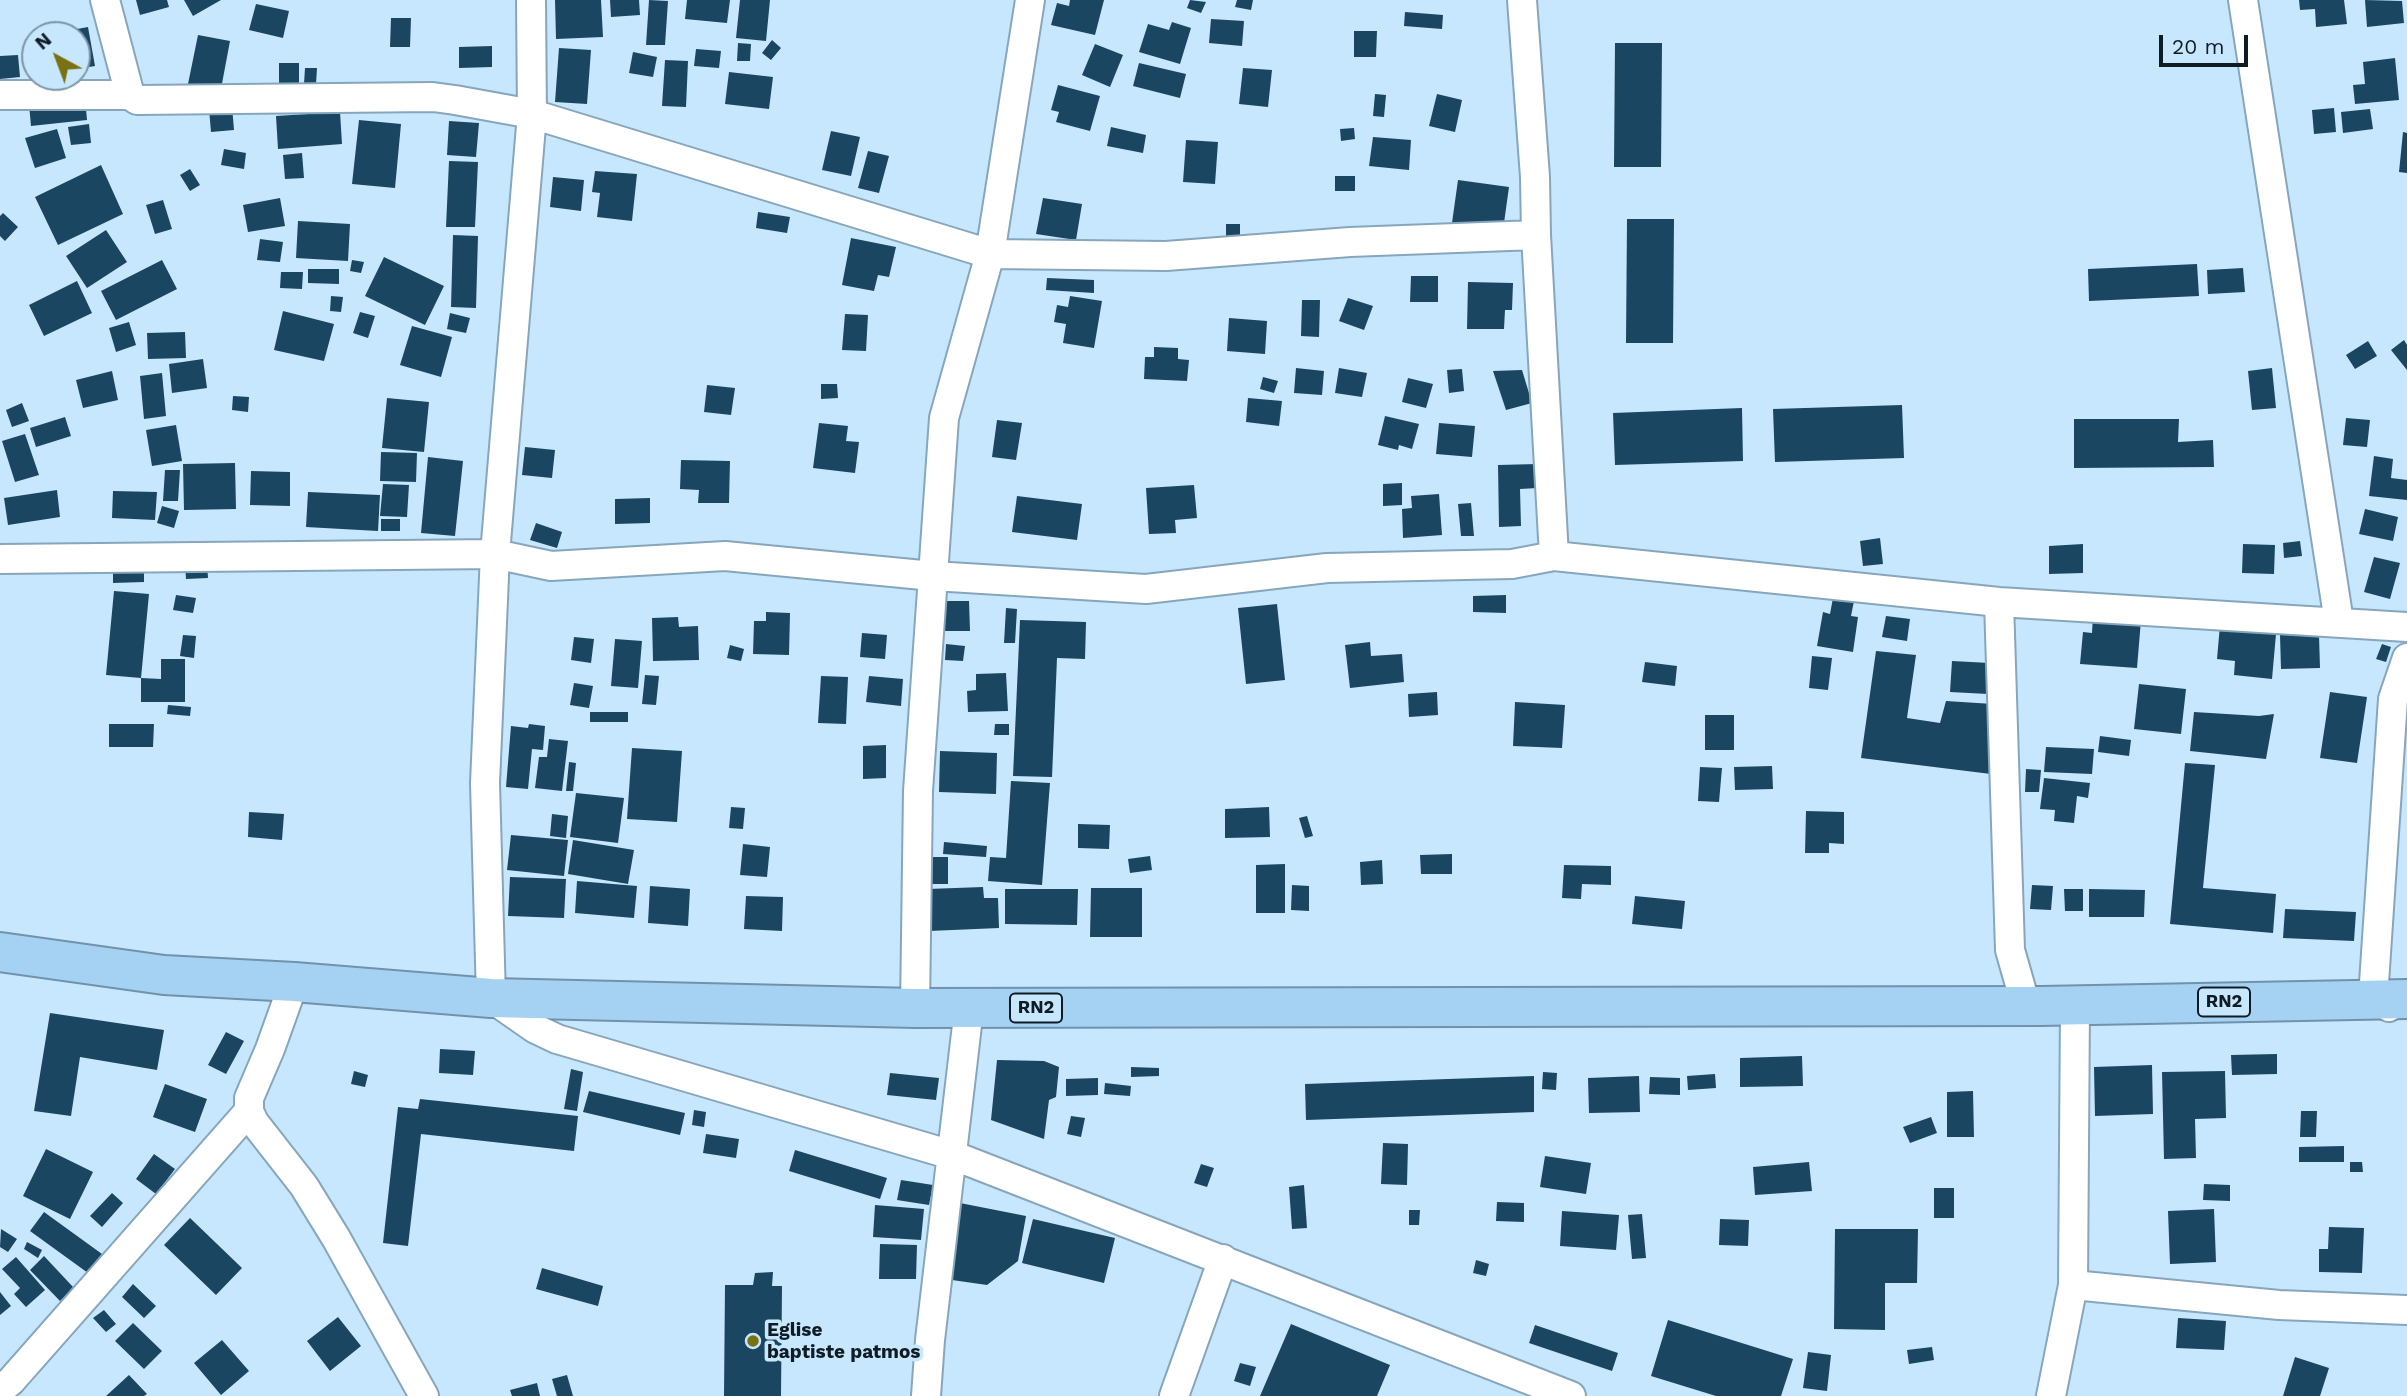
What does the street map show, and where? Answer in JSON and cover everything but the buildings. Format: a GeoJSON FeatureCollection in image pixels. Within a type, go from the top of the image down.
{"type":"FeatureCollection","features":[{"type":"Feature","properties":{"kind":"highway","name":"RN2"},"geometry":{"type":"LineString","coordinates":[[0,952],[164,975],[294,982],[491,998],[915,1007],[2075,1006],[2390,999]]}},
{"type":"Feature","properties":{"kind":"street"},"geometry":{"type":"LineString","coordinates":[[105,0],[130,95]]}},
{"type":"Feature","properties":{"kind":"street"},"geometry":{"type":"LineString","coordinates":[[531,0],[532,114],[495,554],[485,783],[491,998],[534,1028],[557,1040],[952,1155],[1570,1396]]}},
{"type":"Feature","properties":{"kind":"street"},"geometry":{"type":"LineString","coordinates":[[915,1007],[918,791],[944,418],[990,254],[1030,0]]}},
{"type":"Feature","properties":{"kind":"street"},"geometry":{"type":"LineString","coordinates":[[1522,0],[1535,177],[1554,556]]}},
{"type":"Feature","properties":{"kind":"street"},"geometry":{"type":"LineString","coordinates":[[2243,0],[2339,622]]}},
{"type":"Feature","properties":{"kind":"street"},"geometry":{"type":"LineString","coordinates":[[0,95],[130,95],[145,101],[433,97],[532,114],[990,254],[1166,256],[1350,242],[1536,235]]}},
{"type":"Feature","properties":{"kind":"street"},"geometry":{"type":"LineString","coordinates":[[0,559],[495,554],[551,566],[725,556],[933,576],[1146,589],[1327,568],[1512,564],[1554,556],[1999,602],[2407,627]]}},
{"type":"Feature","properties":{"kind":"street"},"geometry":{"type":"LineString","coordinates":[[1999,602],[2010,950],[2026,1006]]}},
{"type":"Feature","properties":{"kind":"street"},"geometry":{"type":"LineString","coordinates":[[2407,658],[2393,699],[2390,999],[2407,1017]]}},
{"type":"Feature","properties":{"kind":"street"},"geometry":{"type":"LineString","coordinates":[[294,982],[249,1098],[249,1111],[254,1122],[304,1186],[336,1238],[424,1396]]}},
{"type":"Feature","properties":{"kind":"street"},"geometry":{"type":"LineString","coordinates":[[2051,1396],[2073,1285],[2075,1006]]}},
{"type":"Feature","properties":{"kind":"street"},"geometry":{"type":"LineString","coordinates":[[926,1396],[930,1340],[969,1008]]}},
{"type":"Feature","properties":{"kind":"street"},"geometry":{"type":"LineString","coordinates":[[12,1389],[249,1111]]}},
{"type":"Feature","properties":{"kind":"street"},"geometry":{"type":"LineString","coordinates":[[1174,1396],[1223,1259]]}},
{"type":"Feature","properties":{"kind":"street"},"geometry":{"type":"LineString","coordinates":[[2073,1285],[2279,1305],[2407,1310]]}},
{"type":"Feature","properties":{"kind":"place","name":"Eglise baptiste patmos"},"geometry":{"type":"Point","coordinates":[753,1341]}}]}
